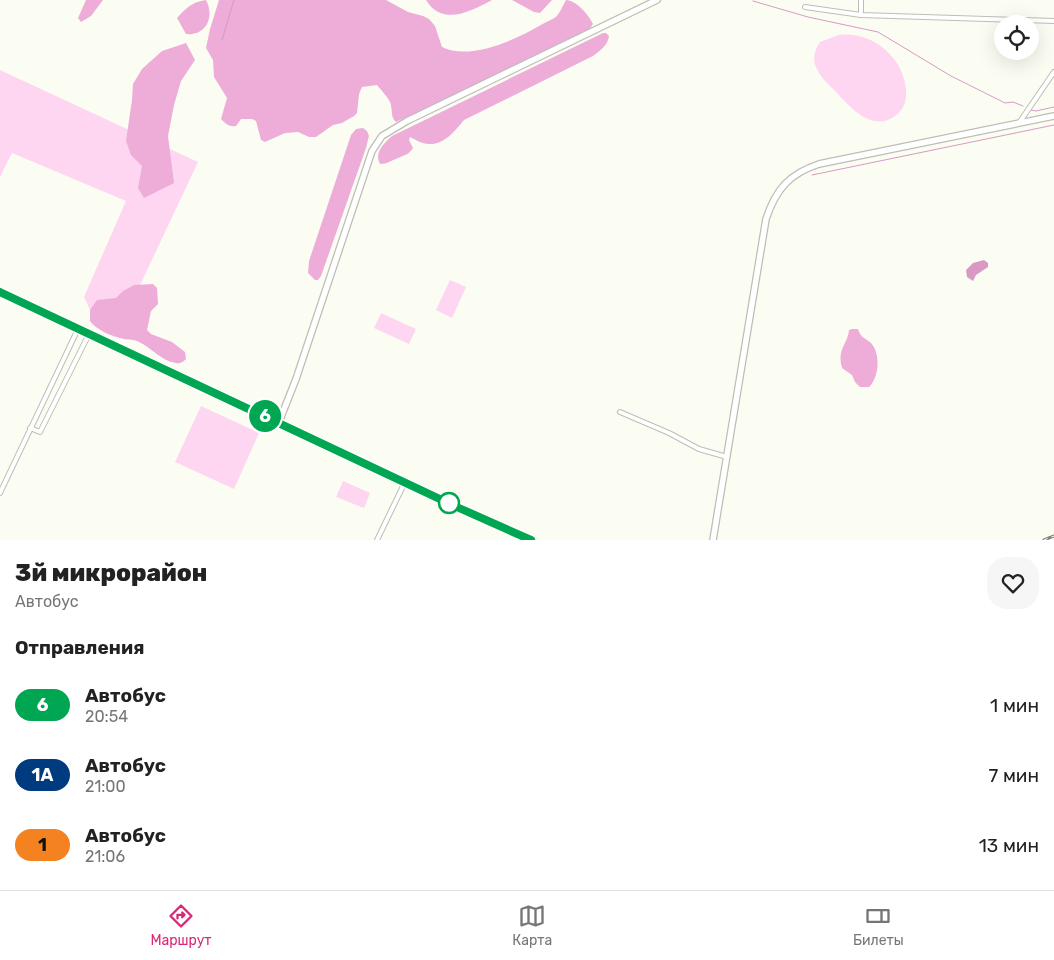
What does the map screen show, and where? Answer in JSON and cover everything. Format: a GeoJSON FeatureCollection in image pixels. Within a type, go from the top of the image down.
{"type":"FeatureCollection","features":[{"type":"Feature","properties":{"kind":"highway"},"geometry":{"type":"LineString","coordinates":[[0,292],[531,540]]}},
{"type":"Feature","properties":{"kind":"main road"},"geometry":{"type":"LineString","coordinates":[[279,422],[296,379],[361,181],[373,148],[379,138],[407,121],[657,0]]}},
{"type":"Feature","properties":{"kind":"main road"},"geometry":{"type":"LineString","coordinates":[[713,540],[766,219],[782,187],[797,174],[819,164],[1054,116]]}},
{"type":"Feature","properties":{"kind":"street"},"geometry":{"type":"LineString","coordinates":[[861,0],[861,15]]}},
{"type":"Feature","properties":{"kind":"street"},"geometry":{"type":"LineString","coordinates":[[805,7],[861,15],[1053,22]]}},
{"type":"Feature","properties":{"kind":"street"},"geometry":{"type":"LineString","coordinates":[[1019,123],[1054,72]]}},
{"type":"Feature","properties":{"kind":"street"},"geometry":{"type":"LineString","coordinates":[[0,493],[78,329]]}},
{"type":"Feature","properties":{"kind":"street"},"geometry":{"type":"LineString","coordinates":[[30,428],[40,432],[89,334]]}},
{"type":"Feature","properties":{"kind":"street"},"geometry":{"type":"LineString","coordinates":[[620,412],[669,433],[700,449],[728,457]]}},
{"type":"Feature","properties":{"kind":"street"},"geometry":{"type":"LineString","coordinates":[[377,540],[405,482]]}},
{"type":"Feature","properties":{"kind":"shaded area"},"geometry":{"type":"Polygon","coordinates":[[[86,0],[103,0],[91,16],[81,22],[78,18],[86,0]]]}},
{"type":"Feature","properties":{"kind":"shaded area"},"geometry":{"type":"Polygon","coordinates":[[[206,0],[209,6],[207,24],[199,32],[186,34],[177,18],[190,6],[206,0]]]}},
{"type":"Feature","properties":{"kind":"shaded area"},"geometry":{"type":"Polygon","coordinates":[[[219,0],[386,0],[408,12],[429,19],[435,26],[442,47],[453,51],[465,52],[492,47],[518,37],[556,17],[566,0],[574,2],[582,9],[593,24],[589,30],[396,122],[393,118],[390,102],[377,85],[362,87],[359,94],[357,113],[342,123],[333,125],[316,137],[309,137],[298,132],[285,133],[265,142],[261,140],[256,121],[241,119],[234,126],[228,125],[221,119],[227,98],[214,77],[213,60],[206,48],[219,0]]]}},
{"type":"Feature","properties":{"kind":"shaded area"},"geometry":{"type":"Polygon","coordinates":[[[426,0],[492,0],[467,12],[449,15],[440,13],[426,0]]]}},
{"type":"Feature","properties":{"kind":"shaded area"},"geometry":{"type":"Polygon","coordinates":[[[512,0],[552,0],[540,13],[534,12],[512,0]]]}},
{"type":"Feature","properties":{"kind":"shaded area"},"geometry":{"type":"Polygon","coordinates":[[[603,33],[609,36],[607,42],[593,56],[464,120],[449,136],[440,142],[426,144],[410,137],[409,140],[413,148],[409,153],[387,163],[380,164],[378,160],[379,152],[392,136],[603,33]]]}},
{"type":"Feature","properties":{"kind":"shaded area"},"geometry":{"type":"Polygon","coordinates":[[[839,35],[863,37],[874,42],[884,49],[899,66],[904,77],[906,97],[903,108],[898,114],[878,122],[862,116],[847,104],[820,74],[814,61],[817,48],[820,42],[839,35]]]}},
{"type":"Feature","properties":{"kind":"shaded area"},"geometry":{"type":"Polygon","coordinates":[[[186,43],[195,60],[181,81],[168,136],[174,183],[144,198],[138,188],[142,166],[131,155],[126,141],[133,84],[142,69],[162,51],[186,43]]]}},
{"type":"Feature","properties":{"kind":"shaded area"},"geometry":{"type":"Polygon","coordinates":[[[0,70],[198,162],[118,332],[96,323],[84,297],[126,201],[12,153],[0,177],[0,70]]]}},
{"type":"Feature","properties":{"kind":"shaded area"},"geometry":{"type":"Polygon","coordinates":[[[363,128],[369,136],[366,148],[321,276],[318,280],[315,280],[308,273],[309,261],[351,135],[356,129],[363,128]]]}},
{"type":"Feature","properties":{"kind":"shaded area"},"geometry":{"type":"Polygon","coordinates":[[[984,260],[988,263],[988,267],[976,275],[973,281],[967,277],[966,270],[973,263],[984,260]]]}},
{"type":"Feature","properties":{"kind":"shaded area"},"geometry":{"type":"Polygon","coordinates":[[[450,280],[466,287],[452,318],[436,310],[450,280]]]}},
{"type":"Feature","properties":{"kind":"shaded area"},"geometry":{"type":"Polygon","coordinates":[[[153,284],[157,288],[158,304],[151,311],[147,330],[151,334],[172,342],[185,352],[186,359],[183,362],[176,363],[166,360],[137,341],[105,333],[90,321],[90,310],[97,300],[116,298],[123,291],[134,285],[153,284]]]}},
{"type":"Feature","properties":{"kind":"shaded area"},"geometry":{"type":"Polygon","coordinates":[[[381,313],[416,329],[409,344],[374,328],[381,313]]]}},
{"type":"Feature","properties":{"kind":"shaded area"},"geometry":{"type":"Polygon","coordinates":[[[858,329],[861,336],[871,343],[876,353],[877,372],[869,387],[860,387],[852,375],[842,368],[841,351],[849,330],[858,329]]]}},
{"type":"Feature","properties":{"kind":"shaded area"},"geometry":{"type":"Polygon","coordinates":[[[201,406],[259,433],[234,489],[175,462],[201,406]]]}},
{"type":"Feature","properties":{"kind":"shaded area"},"geometry":{"type":"Polygon","coordinates":[[[343,481],[370,493],[364,508],[336,497],[343,481]]]}},
{"type":"Feature","properties":{"kind":"waterway"},"geometry":{"type":"LineString","coordinates":[[222,40],[234,0]]}},
{"type":"Feature","properties":{"kind":"waterway"},"geometry":{"type":"LineString","coordinates":[[753,1],[808,17],[878,32],[951,76],[1005,103],[1013,102],[1023,106]]}},
{"type":"Feature","properties":{"kind":"waterway"},"geometry":{"type":"LineString","coordinates":[[1031,110],[1036,111],[1054,107]]}},
{"type":"Feature","properties":{"kind":"waterway"},"geometry":{"type":"LineString","coordinates":[[812,175],[1054,125]]}},
{"type":"Feature","properties":{"kind":"railway"},"geometry":{"type":"LineString","coordinates":[[1044,540],[1054,536]]}},
{"type":"Feature","properties":{"kind":"bus line","name":"6"},"geometry":{"type":"LineString","coordinates":[[0,292],[446,502],[531,540]]}}]}
